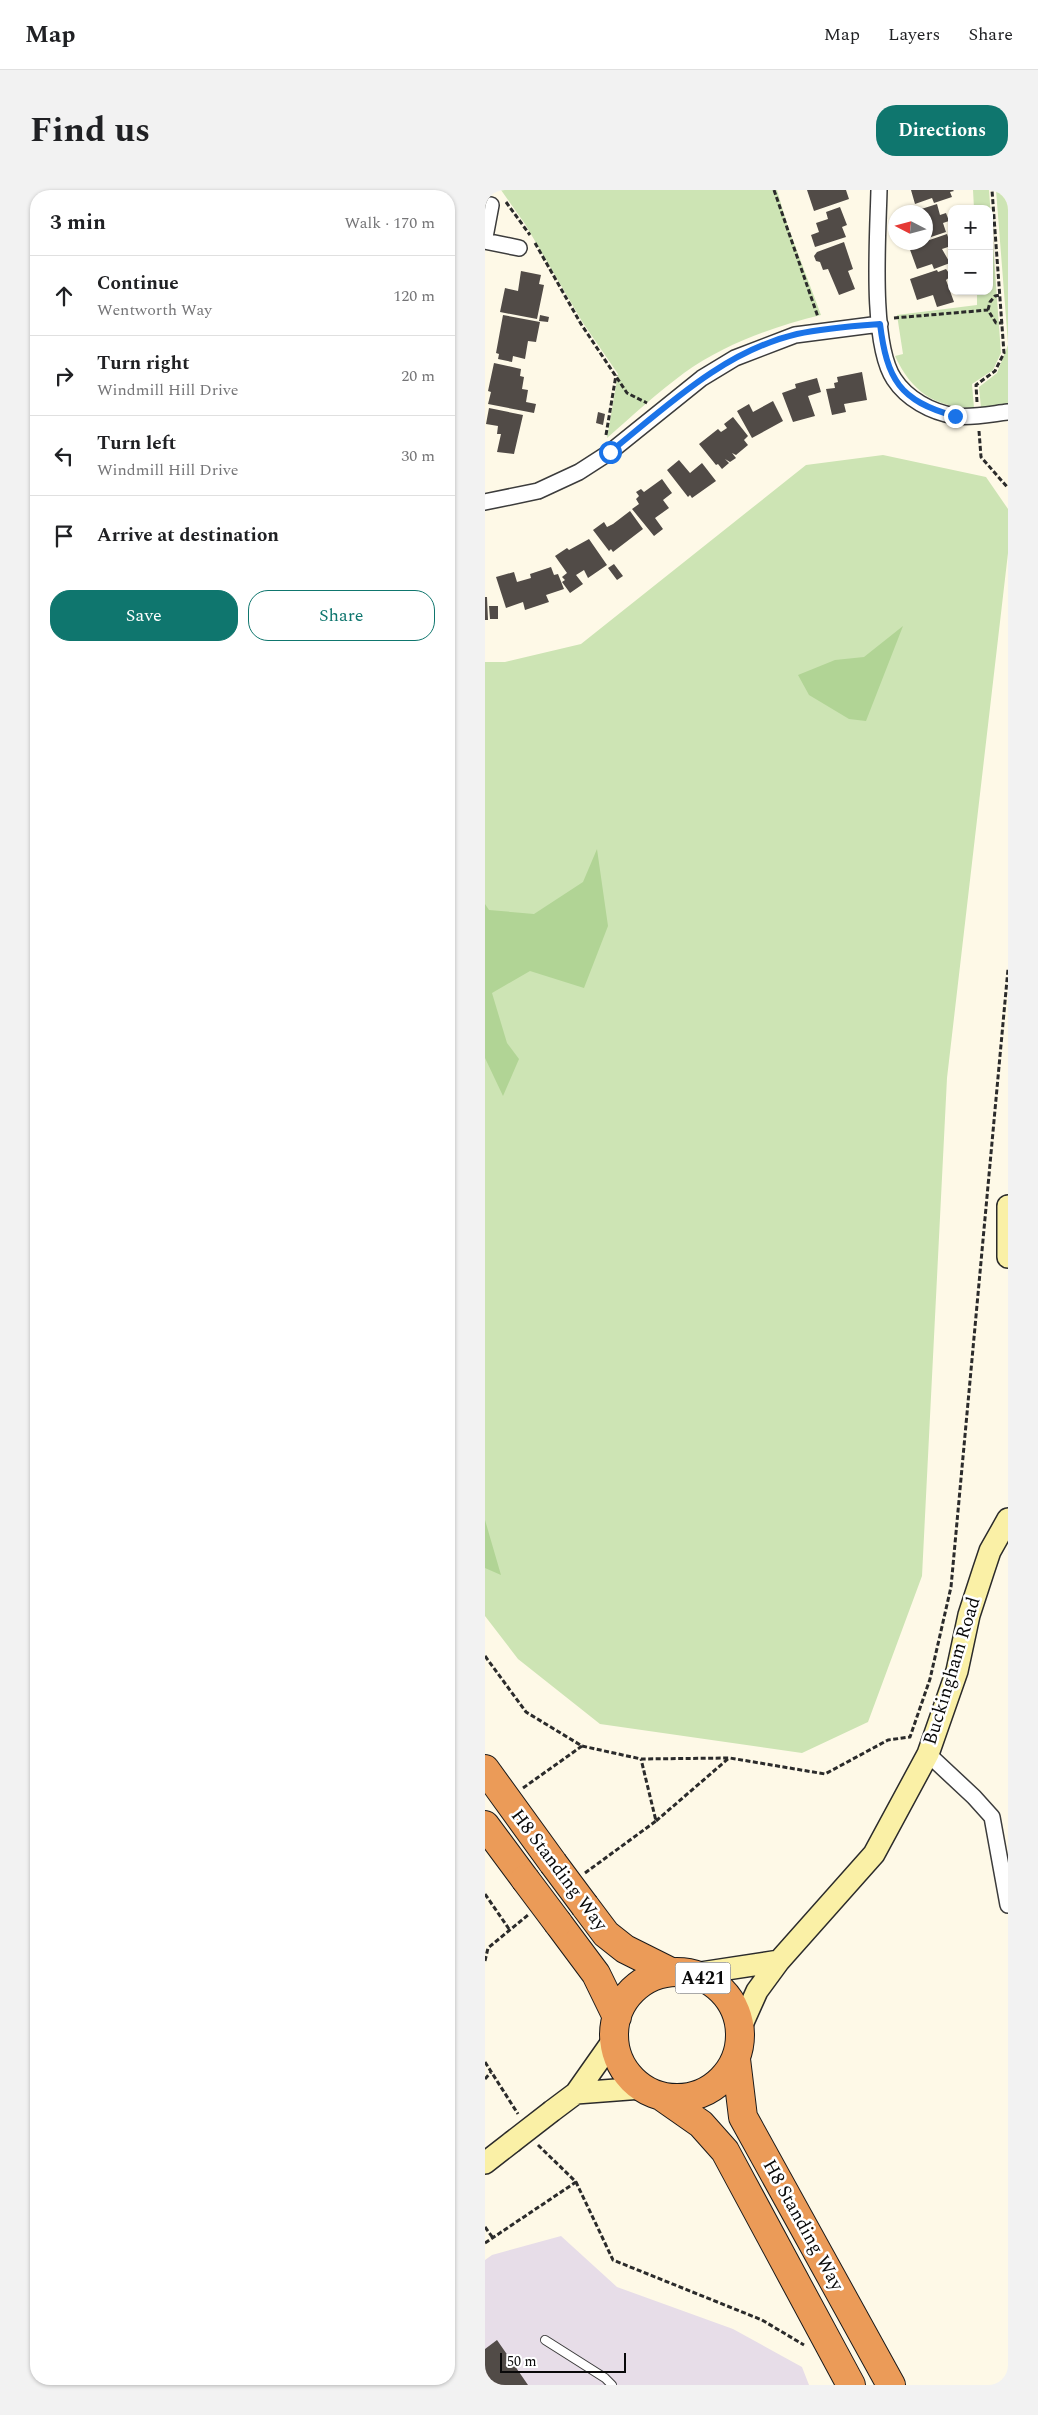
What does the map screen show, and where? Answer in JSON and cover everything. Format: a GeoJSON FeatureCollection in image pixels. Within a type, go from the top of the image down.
{"type":"FeatureCollection","features":[{"type":"Feature","properties":{"kind":"highway","name":"H8 Standing Way"},"geometry":{"type":"LineString","coordinates":[[485,1769],[606,1934],[625,1948],[683,1973]]}},
{"type":"Feature","properties":{"kind":"highway","name":"H8 Standing Way"},"geometry":{"type":"LineString","coordinates":[[485,1825],[596,1974],[616,2028]]}},
{"type":"Feature","properties":{"kind":"highway","name":"A421"},"geometry":{"type":"LineString","coordinates":[[616,2028],[625,2000],[637,1986],[653,1977],[683,1973],[711,1982],[725,1994],[735,2010],[740,2029],[740,2044],[736,2059],[726,2075],[713,2087],[697,2095],[679,2098],[652,2092]]}},
{"type":"Feature","properties":{"kind":"highway"},"geometry":{"type":"LineString","coordinates":[[616,2028],[619,2058],[628,2075],[652,2092]]}},
{"type":"Feature","properties":{"kind":"highway","name":"H8 Standing Way"},"geometry":{"type":"LineString","coordinates":[[736,2059],[743,2117],[891,2385]]}},
{"type":"Feature","properties":{"kind":"highway","name":"H8 Standing Way"},"geometry":{"type":"LineString","coordinates":[[652,2092],[701,2124],[725,2151],[851,2385]]}},
{"type":"Feature","properties":{"kind":"main road"},"geometry":{"type":"LineString","coordinates":[[1008,1206],[1008,1257]]}},
{"type":"Feature","properties":{"kind":"main road","name":"Buckingham Road"},"geometry":{"type":"LineString","coordinates":[[740,2029],[757,1991],[779,1961],[874,1854],[928,1754],[957,1671],[969,1615],[990,1551],[1008,1519]]}},
{"type":"Feature","properties":{"kind":"main road"},"geometry":{"type":"LineString","coordinates":[[683,1973],[779,1961]]}},
{"type":"Feature","properties":{"kind":"main road"},"geometry":{"type":"LineString","coordinates":[[485,2163],[576,2093],[616,2028]]}},
{"type":"Feature","properties":{"kind":"main road"},"geometry":{"type":"LineString","coordinates":[[576,2093],[652,2092]]}},
{"type":"Feature","properties":{"kind":"street"},"geometry":{"type":"LineString","coordinates":[[879,190],[877,290],[884,355],[894,379],[910,396],[931,410],[955,416],[978,416],[1008,412]]}},
{"type":"Feature","properties":{"kind":"street"},"geometry":{"type":"LineString","coordinates":[[497,201],[485,239],[519,248]]}},
{"type":"Feature","properties":{"kind":"street"},"geometry":{"type":"LineString","coordinates":[[485,502],[538,491],[579,472],[610,452],[702,378],[735,358],[795,335],[880,324]]}},
{"type":"Feature","properties":{"kind":"street"},"geometry":{"type":"LineString","coordinates":[[928,1754],[974,1797],[992,1817],[1008,1905]]}},
{"type":"Feature","properties":{"kind":"lane"},"geometry":{"type":"LineString","coordinates":[[545,2340],[605,2378],[612,2385]]}},
{"type":"Feature","properties":{"kind":"path"},"geometry":{"type":"LineString","coordinates":[[774,190],[818,317]]}},
{"type":"Feature","properties":{"kind":"path"},"geometry":{"type":"LineString","coordinates":[[992,190],[1004,353],[995,372],[976,385],[981,457],[1008,488]]}},
{"type":"Feature","properties":{"kind":"path"},"geometry":{"type":"LineString","coordinates":[[497,201],[550,267],[581,324],[627,392],[650,404]]}},
{"type":"Feature","properties":{"kind":"path"},"geometry":{"type":"LineString","coordinates":[[1000,295],[995,296],[990,302],[988,310],[991,318],[996,323],[1003,323]]}},
{"type":"Feature","properties":{"kind":"path"},"geometry":{"type":"LineString","coordinates":[[895,318],[988,310]]}},
{"type":"Feature","properties":{"kind":"path"},"geometry":{"type":"LineString","coordinates":[[605,440],[616,374]]}},
{"type":"Feature","properties":{"kind":"path"},"geometry":{"type":"LineString","coordinates":[[485,1656],[526,1712],[582,1746],[641,1759],[730,1758],[825,1774],[888,1740],[910,1736],[930,1680],[943,1627],[953,1568],[1008,968]]}},
{"type":"Feature","properties":{"kind":"path"},"geometry":{"type":"LineString","coordinates":[[507,1798],[582,1746]]}},
{"type":"Feature","properties":{"kind":"path"},"geometry":{"type":"LineString","coordinates":[[656,1821],[730,1758]]}},
{"type":"Feature","properties":{"kind":"path"},"geometry":{"type":"LineString","coordinates":[[485,1894],[509,1929]]}},
{"type":"Feature","properties":{"kind":"path"},"geometry":{"type":"LineString","coordinates":[[485,2062],[523,2121]]}},
{"type":"Feature","properties":{"kind":"path"},"geometry":{"type":"LineString","coordinates":[[485,2079],[491,2072]]}},
{"type":"Feature","properties":{"kind":"path"},"geometry":{"type":"LineString","coordinates":[[533,2137],[538,2145],[575,2182],[613,2260],[762,2320],[806,2346]]}},
{"type":"Feature","properties":{"kind":"path"},"geometry":{"type":"LineString","coordinates":[[485,2243],[575,2182]]}},
{"type":"Feature","properties":{"kind":"path"},"geometry":{"type":"LineString","coordinates":[[485,2227],[493,2238]]}},
{"type":"Feature","properties":{"kind":"shaded area"},"geometry":{"type":"Polygon","coordinates":[[[561,2236],[617,2287],[733,2329],[802,2367],[809,2385],[485,2385],[485,2260],[492,2255],[561,2236]]]}},
{"type":"Feature","properties":{"kind":"green space"},"geometry":{"type":"Polygon","coordinates":[[[501,190],[777,190],[787,224],[821,315],[767,331],[716,353],[664,388],[607,438],[618,374],[583,323],[525,224],[501,190]]]}},
{"type":"Feature","properties":{"kind":"green space"},"geometry":{"type":"Polygon","coordinates":[[[973,190],[989,190],[990,205],[974,205],[973,190]]]}},
{"type":"Feature","properties":{"kind":"green space"},"geometry":{"type":"Polygon","coordinates":[[[996,190],[1008,190],[1008,343],[996,190]]]}},
{"type":"Feature","properties":{"kind":"green space"},"geometry":{"type":"Polygon","coordinates":[[[993,244],[1001,353],[993,370],[972,384],[974,408],[947,405],[936,401],[917,388],[901,368],[895,356],[903,354],[897,315],[977,305],[977,295],[993,295],[993,244]]]}},
{"type":"Feature","properties":{"kind":"green space"},"geometry":{"type":"Polygon","coordinates":[[[1008,345],[1008,404],[981,408],[979,387],[997,373],[1008,345]]]}},
{"type":"Feature","properties":{"kind":"green space"},"geometry":{"type":"Polygon","coordinates":[[[883,455],[986,477],[1008,509],[1008,553],[947,1078],[922,1576],[868,1722],[802,1753],[600,1724],[518,1659],[485,1616],[485,662],[505,662],[581,644],[806,465],[883,455]]]}},
{"type":"Feature","properties":{"kind":"green space"},"geometry":{"type":"Polygon","coordinates":[[[903,626],[866,721],[849,719],[809,695],[798,675],[835,660],[864,657],[903,626]]]}},
{"type":"Feature","properties":{"kind":"green space"},"geometry":{"type":"Polygon","coordinates":[[[597,849],[608,926],[584,988],[530,971],[492,993],[507,1043],[519,1059],[503,1096],[485,1058],[485,904],[489,910],[534,914],[583,882],[597,849]]]}},
{"type":"Feature","properties":{"kind":"green space"},"geometry":{"type":"Polygon","coordinates":[[[485,1520],[501,1575],[485,1568],[485,1520]]]}},
{"type":"Feature","properties":{"kind":"building"},"geometry":{"type":"Polygon","coordinates":[[[807,190],[846,190],[849,199],[814,211],[807,190]]]}},
{"type":"Feature","properties":{"kind":"building"},"geometry":{"type":"Polygon","coordinates":[[[911,190],[954,191],[950,192],[952,197],[934,203],[932,198],[915,204],[911,190]]]}},
{"type":"Feature","properties":{"kind":"building"},"geometry":{"type":"Polygon","coordinates":[[[937,204],[940,215],[946,213],[948,221],[943,223],[946,232],[933,236],[933,205],[937,204]]]}},
{"type":"Feature","properties":{"kind":"building"},"geometry":{"type":"Polygon","coordinates":[[[840,207],[847,225],[842,227],[846,237],[815,247],[811,235],[819,232],[816,223],[828,219],[826,212],[840,207]]]}},
{"type":"Feature","properties":{"kind":"building"},"geometry":{"type":"Polygon","coordinates":[[[947,234],[948,247],[942,249],[948,260],[948,264],[934,269],[932,264],[917,269],[910,250],[933,250],[933,239],[947,234]]]}},
{"type":"Feature","properties":{"kind":"building"},"geometry":{"type":"Polygon","coordinates":[[[844,242],[853,269],[848,271],[855,289],[839,295],[828,269],[823,270],[820,262],[816,261],[814,256],[817,252],[844,242]]]}},
{"type":"Feature","properties":{"kind":"building"},"geometry":{"type":"Polygon","coordinates":[[[946,269],[948,272],[948,278],[946,280],[948,295],[951,295],[954,302],[937,307],[933,295],[917,300],[910,279],[937,270],[938,272],[946,269]]]}},
{"type":"Feature","properties":{"kind":"building"},"geometry":{"type":"Polygon","coordinates":[[[521,271],[541,275],[539,284],[544,285],[537,319],[500,312],[505,288],[518,291],[521,271]]]}},
{"type":"Feature","properties":{"kind":"building"},"geometry":{"type":"Polygon","coordinates":[[[503,315],[540,322],[536,342],[528,341],[525,359],[513,356],[512,362],[498,359],[499,354],[496,353],[503,315]]]}},
{"type":"Feature","properties":{"kind":"building"},"geometry":{"type":"Polygon","coordinates":[[[540,315],[549,317],[548,322],[539,321],[540,315]]]}},
{"type":"Feature","properties":{"kind":"building"},"geometry":{"type":"Polygon","coordinates":[[[494,363],[521,369],[520,376],[524,377],[522,389],[528,390],[526,402],[536,404],[534,413],[488,404],[491,392],[488,391],[494,363]]]}},
{"type":"Feature","properties":{"kind":"building"},"geometry":{"type":"Polygon","coordinates":[[[862,372],[867,400],[844,404],[846,412],[832,415],[826,389],[835,388],[834,383],[838,382],[837,377],[862,372]]]}},
{"type":"Feature","properties":{"kind":"building"},"geometry":{"type":"Polygon","coordinates":[[[817,378],[821,392],[808,396],[815,416],[793,422],[782,393],[796,388],[795,384],[817,378]]]}},
{"type":"Feature","properties":{"kind":"building"},"geometry":{"type":"Polygon","coordinates":[[[773,401],[783,421],[752,438],[737,411],[749,404],[753,412],[773,401]]]}},
{"type":"Feature","properties":{"kind":"building"},"geometry":{"type":"Polygon","coordinates":[[[489,408],[523,415],[514,454],[497,452],[501,434],[497,434],[498,426],[486,424],[489,408]]]}},
{"type":"Feature","properties":{"kind":"building"},"geometry":{"type":"Polygon","coordinates":[[[598,412],[605,414],[603,425],[596,423],[598,412]]]}},
{"type":"Feature","properties":{"kind":"building"},"geometry":{"type":"Polygon","coordinates":[[[733,417],[748,436],[744,440],[748,445],[736,455],[732,453],[736,458],[730,462],[725,459],[729,463],[722,469],[718,464],[716,465],[699,444],[718,429],[721,432],[727,428],[724,424],[733,417]]]}},
{"type":"Feature","properties":{"kind":"building"},"geometry":{"type":"Polygon","coordinates":[[[679,460],[690,473],[702,463],[716,481],[692,498],[690,495],[688,497],[667,470],[679,460]]]}},
{"type":"Feature","properties":{"kind":"building"},"geometry":{"type":"Polygon","coordinates":[[[662,479],[672,493],[663,500],[669,508],[655,518],[663,529],[654,536],[632,509],[639,504],[636,499],[639,496],[636,492],[641,489],[644,492],[662,479]]]}},
{"type":"Feature","properties":{"kind":"building"},"geometry":{"type":"Polygon","coordinates":[[[630,511],[643,529],[613,552],[611,549],[609,551],[593,530],[604,522],[607,527],[613,524],[630,511]]]}},
{"type":"Feature","properties":{"kind":"building"},"geometry":{"type":"Polygon","coordinates":[[[589,539],[607,565],[588,578],[584,570],[576,575],[583,584],[570,593],[562,582],[565,580],[562,577],[567,573],[555,556],[567,548],[569,550],[589,539]]]}},
{"type":"Feature","properties":{"kind":"building"},"geometry":{"type":"Polygon","coordinates":[[[614,564],[623,576],[617,580],[608,568],[614,564]]]}},
{"type":"Feature","properties":{"kind":"building"},"geometry":{"type":"Polygon","coordinates":[[[551,567],[554,575],[558,574],[564,589],[546,595],[549,602],[525,610],[523,602],[506,608],[496,577],[514,572],[517,582],[531,578],[530,574],[551,567]]]}},
{"type":"Feature","properties":{"kind":"building"},"geometry":{"type":"Polygon","coordinates":[[[485,597],[487,597],[488,620],[485,620],[485,597]]]}},
{"type":"Feature","properties":{"kind":"building"},"geometry":{"type":"Polygon","coordinates":[[[489,606],[498,606],[498,619],[490,619],[489,606]]]}},
{"type":"Feature","properties":{"kind":"building"},"geometry":{"type":"Polygon","coordinates":[[[497,2340],[528,2385],[485,2385],[485,2349],[497,2340]]]}},
{"type":"Feature","properties":{"kind":"route"},"geometry":{"type":"LineString","coordinates":[[610,452],[702,378],[735,358],[795,335],[858,326],[880,324],[884,355],[894,379],[910,396],[931,410],[955,416]]}}]}
